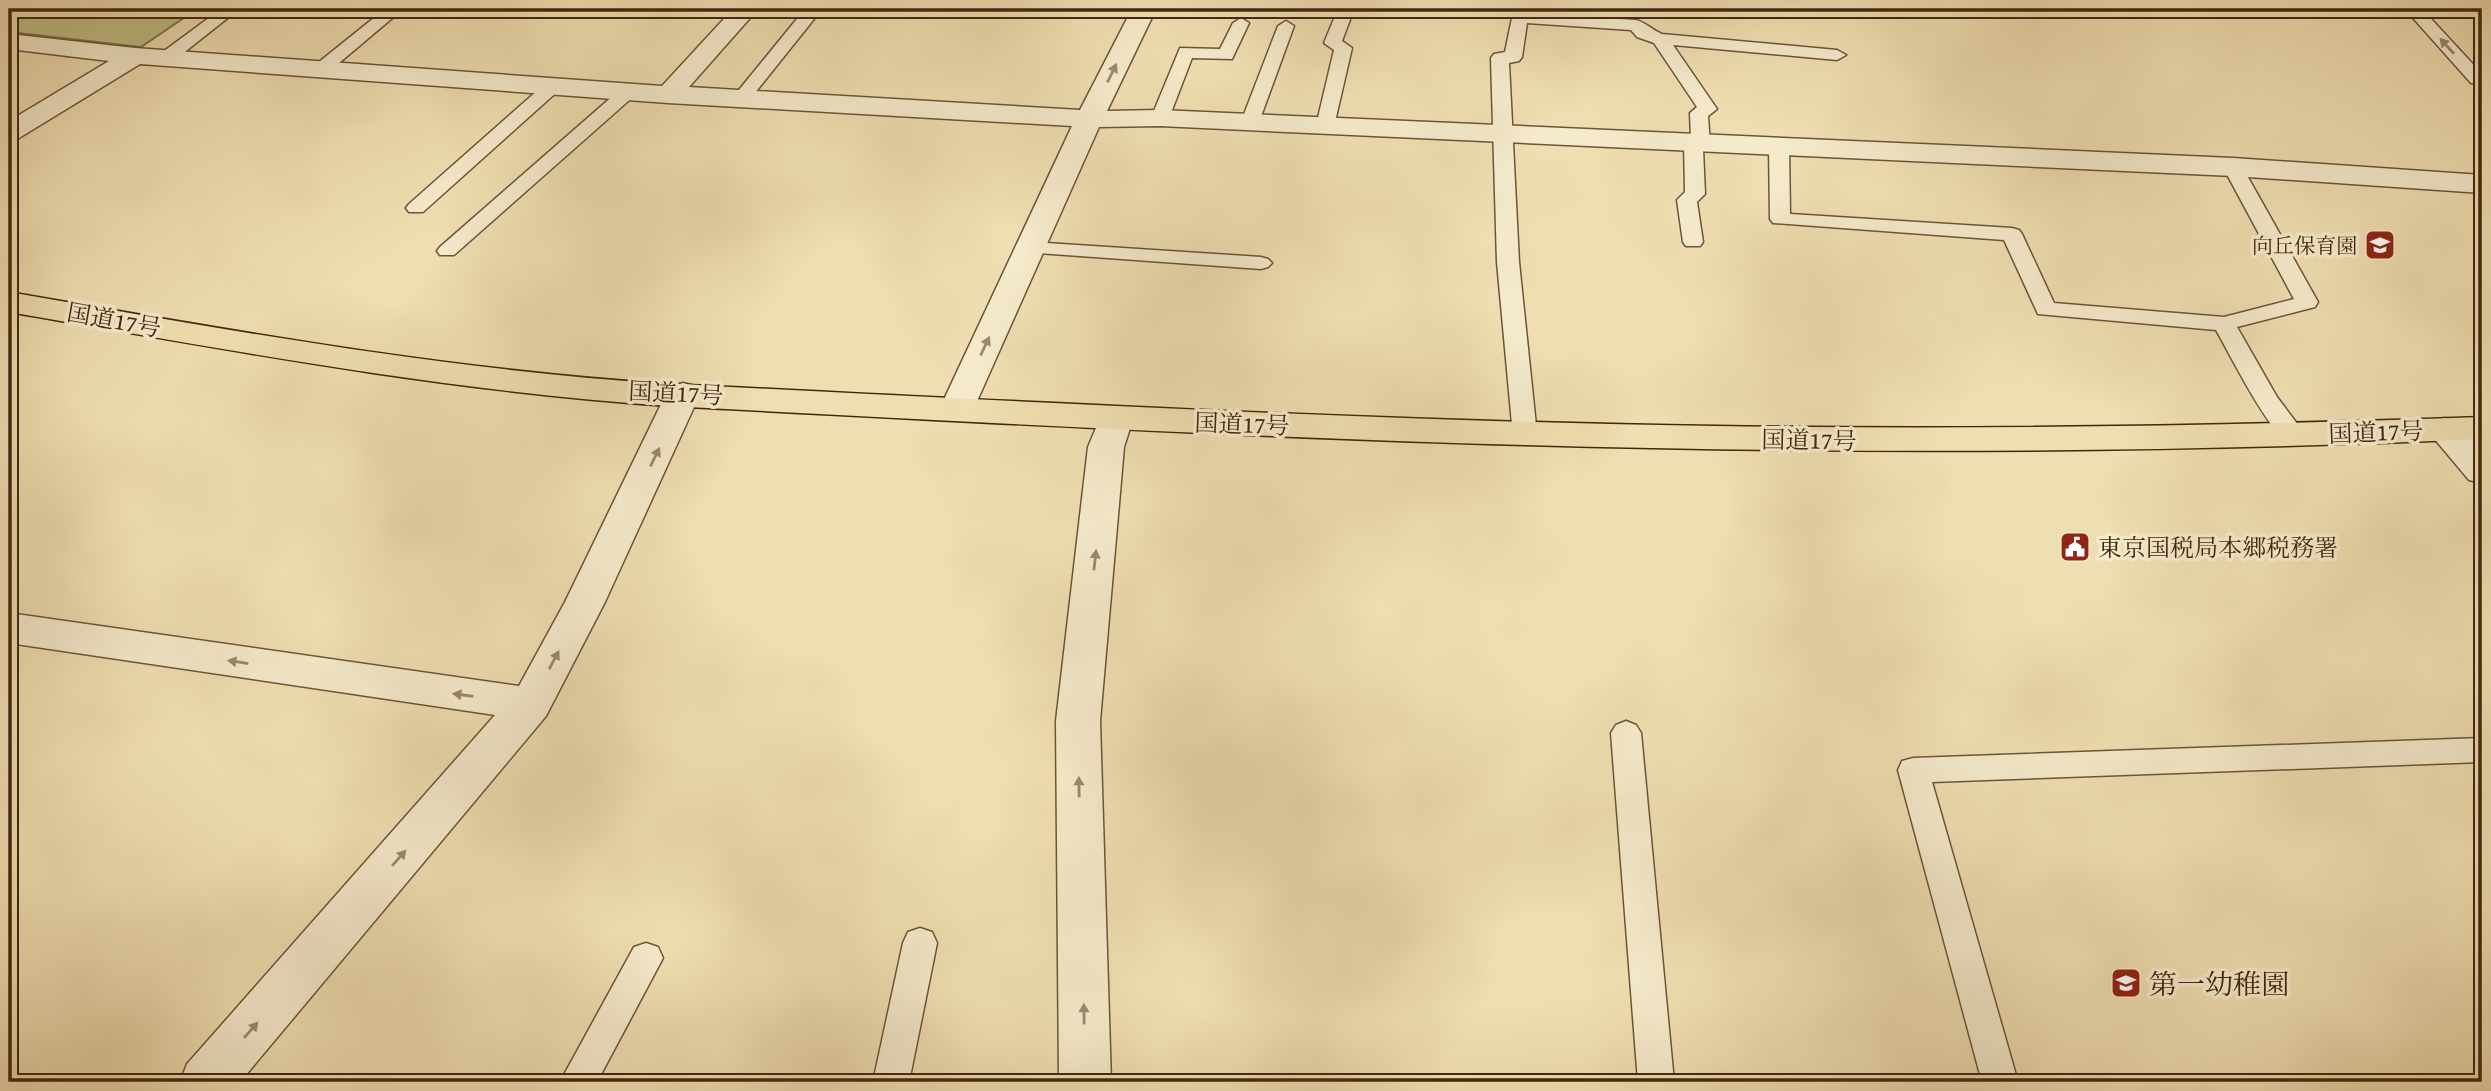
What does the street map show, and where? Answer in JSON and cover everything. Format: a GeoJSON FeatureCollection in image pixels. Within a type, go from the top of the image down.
{"type":"FeatureCollection","features":[{"type":"Feature","properties":{"kind":"highway","name":"国道17号"},"geometry":{"type":"LineString","coordinates":[[9,302],[335,358],[575,387],[1115,419],[1525,435],[1842,441],[2293,435],[2482,428]]}},
{"type":"Feature","properties":{"kind":"street"},"geometry":{"type":"LineString","coordinates":[[668,95],[746,9]]}},
{"type":"Feature","properties":{"kind":"street"},"geometry":{"type":"LineString","coordinates":[[957,408],[1089,119],[1144,9]]}},
{"type":"Feature","properties":{"kind":"street"},"geometry":{"type":"LineString","coordinates":[[9,42],[135,56],[740,100],[1089,119],[1160,118],[2233,167],[2482,184]]}},
{"type":"Feature","properties":{"kind":"street"},"geometry":{"type":"LineString","coordinates":[[9,132],[135,56]]}},
{"type":"Feature","properties":{"kind":"street"},"geometry":{"type":"LineString","coordinates":[[206,1082],[531,704],[585,602],[683,394]]}},
{"type":"Feature","properties":{"kind":"street"},"geometry":{"type":"LineString","coordinates":[[1085,1082],[1078,721],[1106,447],[1115,419]]}},
{"type":"Feature","properties":{"kind":"street"},"geometry":{"type":"LineString","coordinates":[[2445,430],[2482,471]]}},
{"type":"Feature","properties":{"kind":"street"},"geometry":{"type":"LineString","coordinates":[[9,628],[531,704]]}},
{"type":"Feature","properties":{"kind":"lane"},"geometry":{"type":"LineString","coordinates":[[166,58],[231,9]]}},
{"type":"Feature","properties":{"kind":"lane"},"geometry":{"type":"LineString","coordinates":[[320,70],[394,9]]}},
{"type":"Feature","properties":{"kind":"lane"},"geometry":{"type":"LineString","coordinates":[[740,100],[814,9]]}},
{"type":"Feature","properties":{"kind":"lane"},"geometry":{"type":"LineString","coordinates":[[1325,126],[1343,48],[1333,43],[1346,9]]}},
{"type":"Feature","properties":{"kind":"lane"},"geometry":{"type":"LineString","coordinates":[[2413,9],[2477,79],[2482,80]]}},
{"type":"Feature","properties":{"kind":"lane"},"geometry":{"type":"LineString","coordinates":[[1525,435],[1508,262],[1501,135],[1500,58],[1513,57],[1517,13],[1636,24],[1643,33],[1660,39],[1837,55]]}},
{"type":"Feature","properties":{"kind":"lane"},"geometry":{"type":"LineString","coordinates":[[1160,118],[1186,52],[1226,55],[1241,23]]}},
{"type":"Feature","properties":{"kind":"lane"},"geometry":{"type":"LineString","coordinates":[[1250,122],[1286,26]]}},
{"type":"Feature","properties":{"kind":"lane"},"geometry":{"type":"LineString","coordinates":[[1660,39],[1708,109],[1699,113],[1695,194],[1687,200],[1693,242]]}},
{"type":"Feature","properties":{"kind":"lane"},"geometry":{"type":"LineString","coordinates":[[416,208],[552,87]]}},
{"type":"Feature","properties":{"kind":"lane"},"geometry":{"type":"LineString","coordinates":[[447,251],[628,92]]}},
{"type":"Feature","properties":{"kind":"lane"},"geometry":{"type":"LineString","coordinates":[[1779,147],[1780,219],[2011,234],[2046,309],[2224,324],[2307,302],[2233,167]]}},
{"type":"Feature","properties":{"kind":"lane"},"geometry":{"type":"LineString","coordinates":[[1031,248],[1261,263]]}},
{"type":"Feature","properties":{"kind":"lane"},"geometry":{"type":"LineString","coordinates":[[2224,324],[2267,400],[2293,435]]}},
{"type":"Feature","properties":{"kind":"lane"},"geometry":{"type":"LineString","coordinates":[[1626,733],[1656,1082]]}},
{"type":"Feature","properties":{"kind":"lane"},"geometry":{"type":"LineString","coordinates":[[2000,1082],[1913,770],[2482,750]]}},
{"type":"Feature","properties":{"kind":"lane"},"geometry":{"type":"LineString","coordinates":[[891,1082],[920,943]]}},
{"type":"Feature","properties":{"kind":"lane"},"geometry":{"type":"LineString","coordinates":[[578,1082],[646,958]]}},
{"type":"Feature","properties":{"kind":"shaded area"},"geometry":{"type":"Polygon","coordinates":[[[9,9],[197,9],[141,47],[9,32],[9,9]]]}},
{"type":"Feature","properties":{"kind":"place","name":"向丘保育園"},"geometry":{"type":"Point","coordinates":[2380,245]}},
{"type":"Feature","properties":{"kind":"place","name":"東京国税局本郷税務署"},"geometry":{"type":"Point","coordinates":[2075,547]}},
{"type":"Feature","properties":{"kind":"place","name":"第一幼稚園"},"geometry":{"type":"Point","coordinates":[2126,983]}}]}
